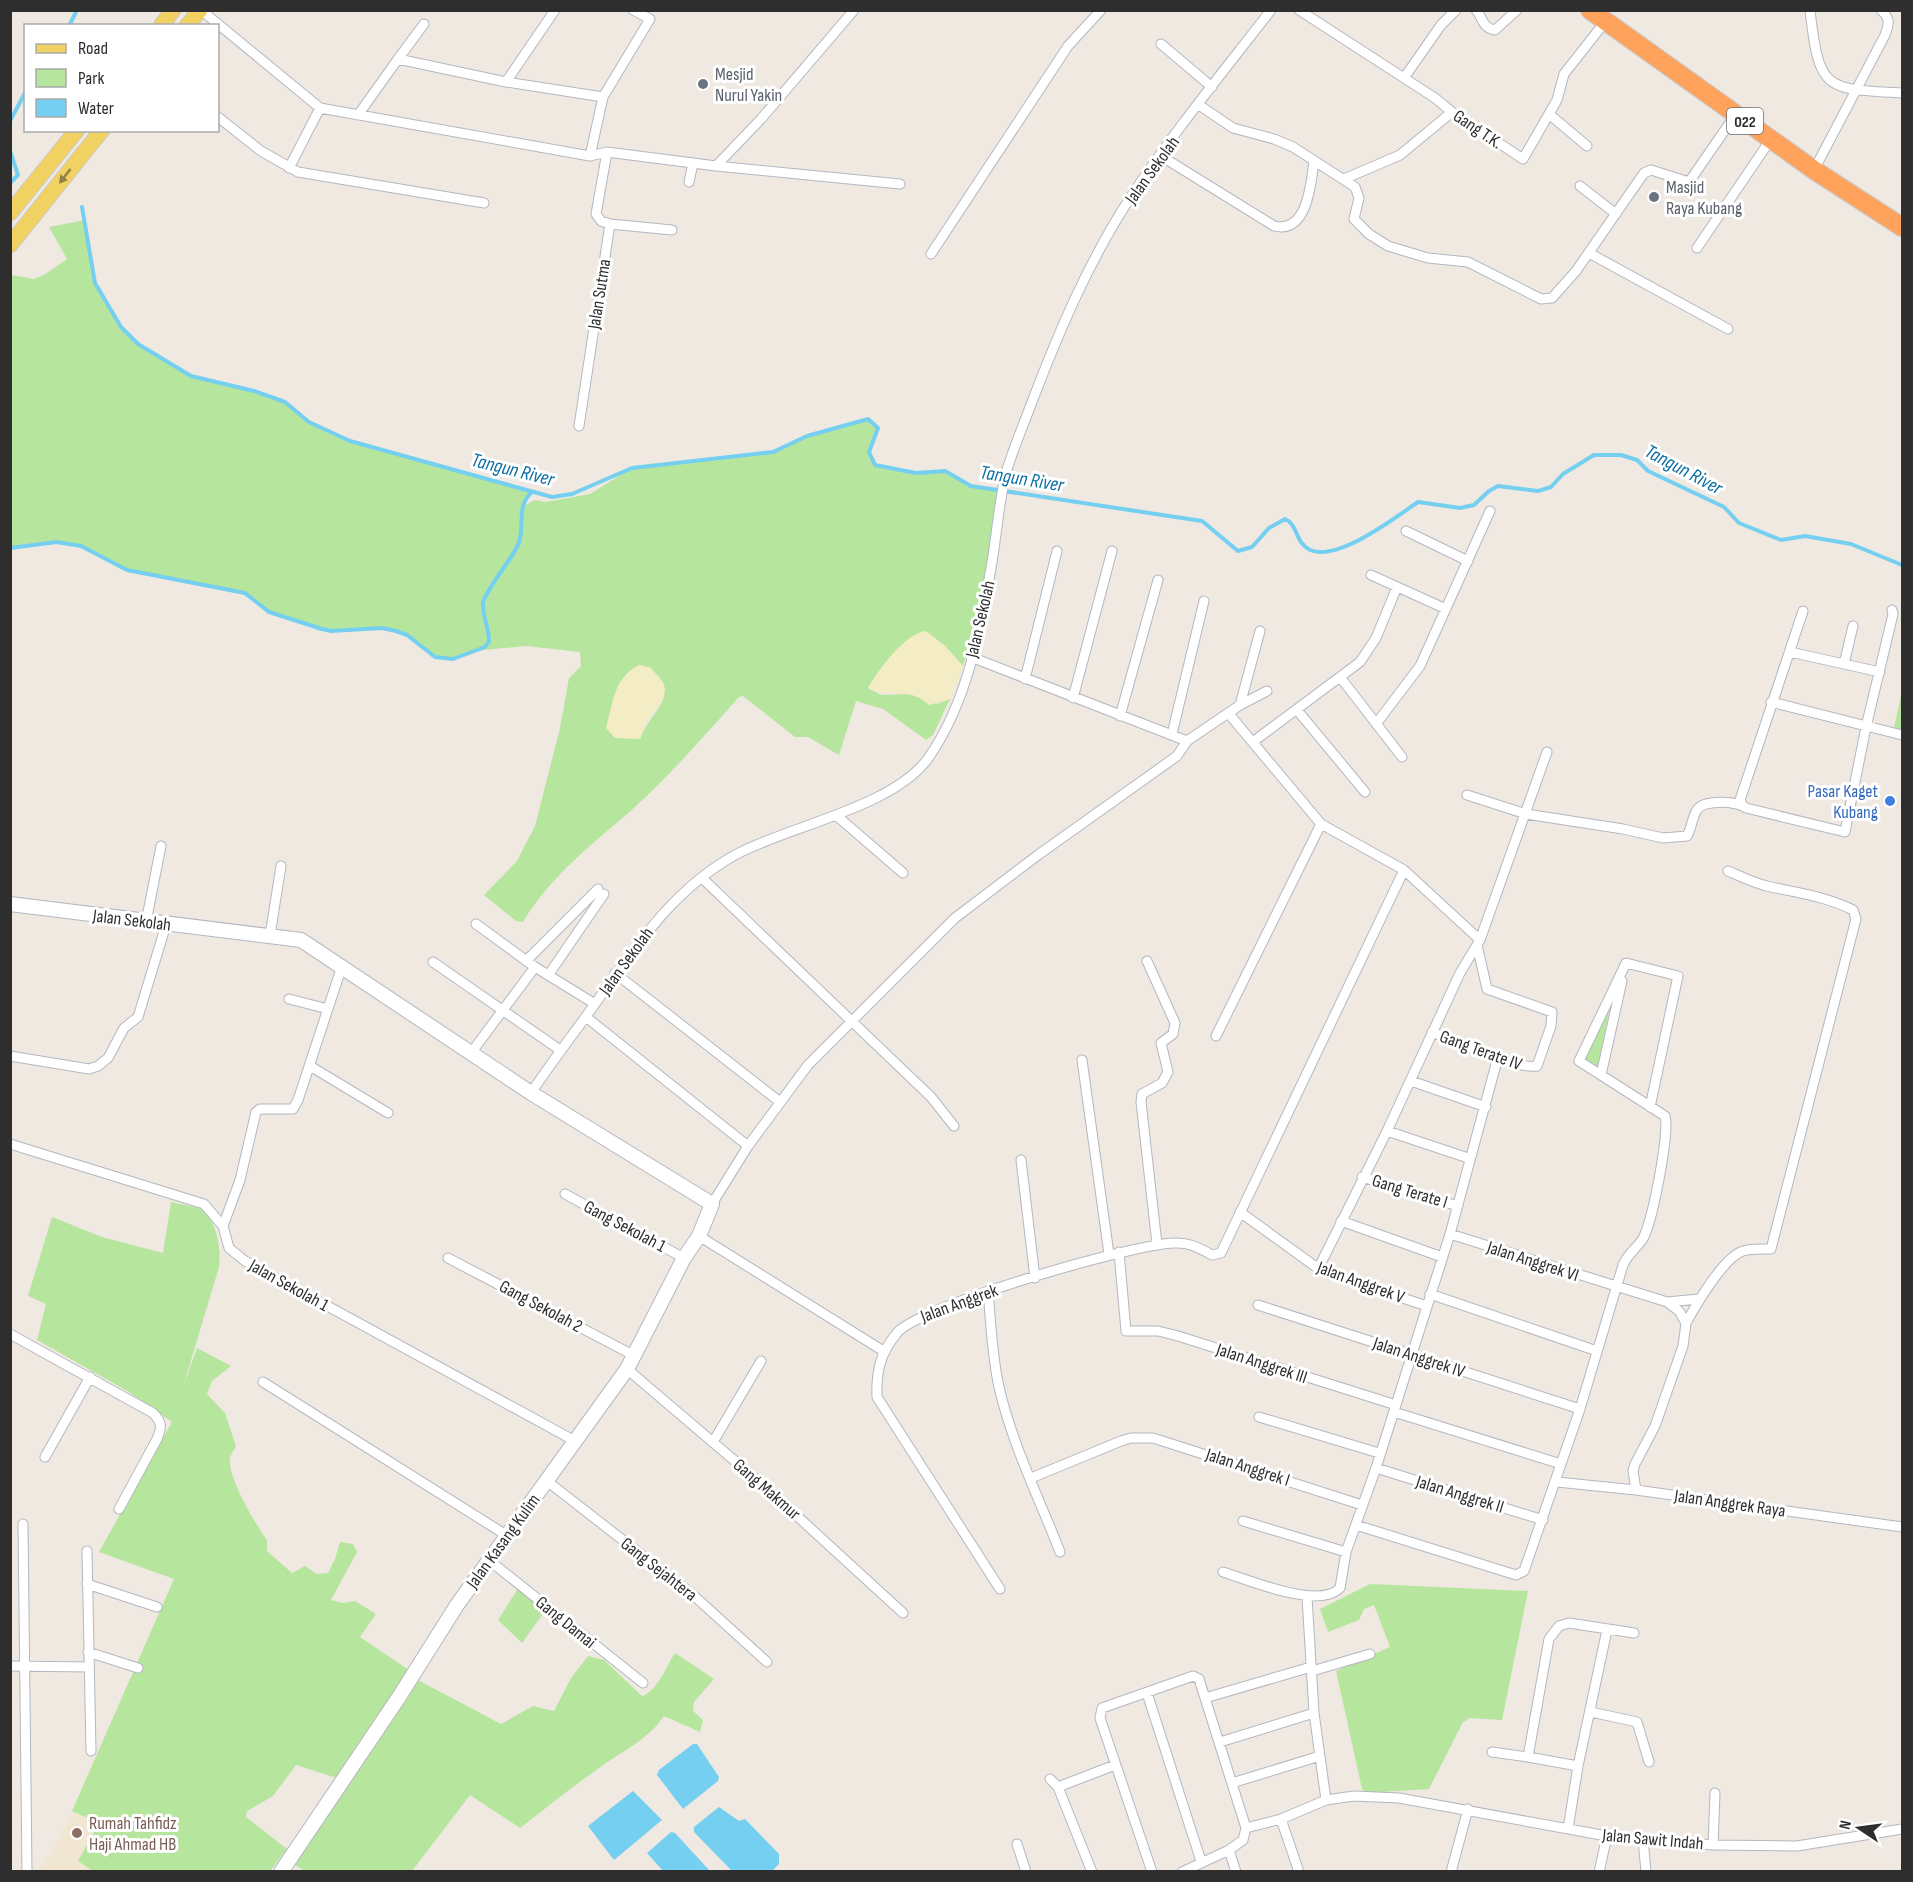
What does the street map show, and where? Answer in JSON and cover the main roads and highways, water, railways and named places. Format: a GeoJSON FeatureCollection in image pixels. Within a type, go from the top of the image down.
{"type":"FeatureCollection","features":[{"type":"Feature","properties":{"kind":"highway","name":"022"},"geometry":{"type":"LineString","coordinates":[[1590,10],[1814,170],[1902,227]]}},
{"type":"Feature","properties":{"kind":"main road"},"geometry":{"type":"LineString","coordinates":[[162,24],[172,10]]}},
{"type":"Feature","properties":{"kind":"main road"},"geometry":{"type":"LineString","coordinates":[[189,24],[200,10]]}},
{"type":"Feature","properties":{"kind":"main road"},"geometry":{"type":"LineString","coordinates":[[10,213],[75,132]]}},
{"type":"Feature","properties":{"kind":"main road"},"geometry":{"type":"LineString","coordinates":[[10,245],[100,132]]}},
{"type":"Feature","properties":{"kind":"water"},"geometry":{"type":"Polygon","coordinates":[[[693,1744],[697,1744],[719,1777],[718,1781],[683,1809],[657,1775],[659,1770],[693,1744]]]}},
{"type":"Feature","properties":{"kind":"water"},"geometry":{"type":"Polygon","coordinates":[[[633,1791],[662,1820],[614,1860],[588,1826],[633,1791]]]}},
{"type":"Feature","properties":{"kind":"water"},"geometry":{"type":"Polygon","coordinates":[[[719,1807],[739,1821],[745,1819],[779,1854],[779,1864],[772,1871],[732,1871],[694,1832],[694,1827],[719,1807]]]}},
{"type":"Feature","properties":{"kind":"water"},"geometry":{"type":"Polygon","coordinates":[[[671,1832],[675,1833],[710,1871],[663,1871],[647,1853],[671,1832]]]}},
{"type":"Feature","properties":{"kind":"waterway"},"geometry":{"type":"LineString","coordinates":[[70,24],[77,10]]}},
{"type":"Feature","properties":{"kind":"waterway"},"geometry":{"type":"LineString","coordinates":[[10,121],[24,95]]}},
{"type":"Feature","properties":{"kind":"waterway"},"geometry":{"type":"LineString","coordinates":[[10,151],[18,175],[10,183]]}},
{"type":"Feature","properties":{"kind":"waterway","name":"Tangun River"},"geometry":{"type":"LineString","coordinates":[[82,207],[95,283],[121,327],[138,344],[191,376],[254,391],[285,402],[309,422],[350,441],[552,497],[572,494],[632,468],[773,452],[807,436],[868,419],[878,428],[869,452],[875,465],[916,473],[945,471],[971,486],[1202,521],[1238,551],[1252,547],[1269,528],[1285,519],[1292,525],[1305,547],[1322,552],[1351,544],[1382,527],[1418,502],[1460,508],[1474,505],[1498,486],[1538,491],[1551,487],[1563,474],[1594,455],[1621,455],[1637,460],[1648,471],[1724,507],[1739,523],[1781,540],[1805,536],[1851,544],[1902,565]]}},
{"type":"Feature","properties":{"kind":"waterway"},"geometry":{"type":"LineString","coordinates":[[10,548],[57,542],[81,546],[127,570],[245,593],[269,612],[322,629],[331,631],[382,628],[396,631],[407,635],[435,657],[453,659],[485,647],[489,641],[483,602],[490,587],[518,545],[522,511],[532,492]]}},
{"type":"Feature","properties":{"kind":"place","name":"Mesjid Nurul Yakin"},"geometry":{"type":"Point","coordinates":[703,84]}},
{"type":"Feature","properties":{"kind":"place","name":"Masjid Raya Kubang"},"geometry":{"type":"Point","coordinates":[1654,197]}},
{"type":"Feature","properties":{"kind":"place","name":"Pasar Kaget Kubang"},"geometry":{"type":"Point","coordinates":[1890,801]}},
{"type":"Feature","properties":{"kind":"place","name":"Rumah Tahfidz Haji Ahmad HB"},"geometry":{"type":"Point","coordinates":[77,1833]}}]}
